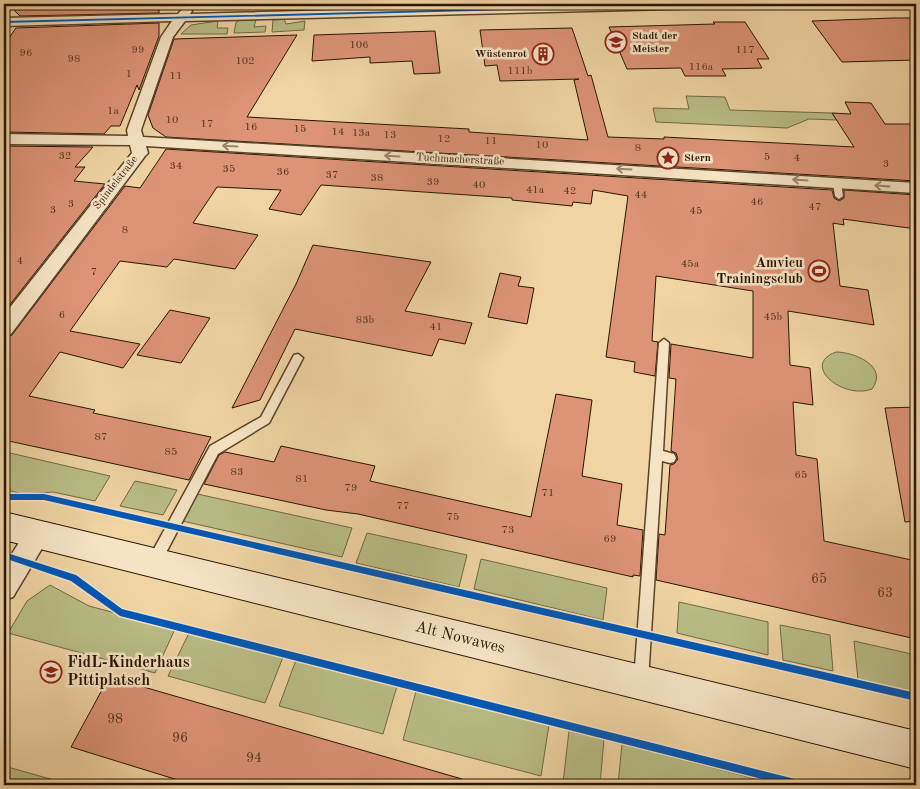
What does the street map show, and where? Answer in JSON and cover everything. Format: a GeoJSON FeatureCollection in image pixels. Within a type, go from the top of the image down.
{"type":"FeatureCollection","features":[{"type":"Feature","properties":{"kind":"street","name":"Spindelstraße"},"geometry":{"type":"LineString","coordinates":[[4,328],[140,153],[134,130],[166,37],[192,4]]}},
{"type":"Feature","properties":{"kind":"street"},"geometry":{"type":"LineString","coordinates":[[4,22],[181,19],[710,4]]}},
{"type":"Feature","properties":{"kind":"street","name":"Tuchmacherstraße"},"geometry":{"type":"LineString","coordinates":[[4,139],[137,141],[838,189],[916,188]]}},
{"type":"Feature","properties":{"kind":"street","name":"Alt Nowawes"},"geometry":{"type":"LineString","coordinates":[[4,526],[916,750]]}},
{"type":"Feature","properties":{"kind":"street"},"geometry":{"type":"LineString","coordinates":[[4,588],[38,535]]}},
{"type":"Feature","properties":{"kind":"lane"},"geometry":{"type":"LineString","coordinates":[[641,682],[664,343]]}},
{"type":"Feature","properties":{"kind":"lane"},"geometry":{"type":"LineString","coordinates":[[153,563],[214,450],[265,420],[270,414],[298,358]]}},
{"type":"Feature","properties":{"kind":"lane"},"geometry":{"type":"LineString","coordinates":[[656,454],[670,458]]}},
{"type":"Feature","properties":{"kind":"green space"},"geometry":{"type":"Polygon","coordinates":[[[284,19],[286,24],[305,21],[304,30],[272,32],[273,20],[284,19]]]}},
{"type":"Feature","properties":{"kind":"green space"},"geometry":{"type":"Polygon","coordinates":[[[256,20],[254,27],[266,26],[265,32],[234,33],[236,22],[256,20]]]}},
{"type":"Feature","properties":{"kind":"green space"},"geometry":{"type":"Polygon","coordinates":[[[218,21],[217,28],[228,28],[227,34],[181,34],[191,25],[218,21]]]}},
{"type":"Feature","properties":{"kind":"green space"},"geometry":{"type":"Polygon","coordinates":[[[686,96],[725,97],[730,110],[832,113],[837,120],[809,119],[787,128],[656,122],[653,108],[689,109],[686,96]]]}},
{"type":"Feature","properties":{"kind":"green space"},"geometry":{"type":"Polygon","coordinates":[[[836,352],[860,358],[873,367],[876,381],[872,389],[861,391],[849,390],[838,386],[830,379],[824,372],[822,365],[826,358],[836,352]]]}},
{"type":"Feature","properties":{"kind":"green space"},"geometry":{"type":"Polygon","coordinates":[[[10,453],[110,476],[95,501],[53,492],[22,494],[4,489],[4,462],[10,453]]]}},
{"type":"Feature","properties":{"kind":"green space"},"geometry":{"type":"Polygon","coordinates":[[[135,481],[177,490],[163,515],[120,506],[135,481]]]}},
{"type":"Feature","properties":{"kind":"green space"},"geometry":{"type":"Polygon","coordinates":[[[193,493],[352,528],[342,557],[178,520],[193,493]]]}},
{"type":"Feature","properties":{"kind":"green space"},"geometry":{"type":"Polygon","coordinates":[[[367,533],[467,555],[459,587],[356,563],[367,533]]]}},
{"type":"Feature","properties":{"kind":"green space"},"geometry":{"type":"Polygon","coordinates":[[[481,559],[607,588],[603,620],[474,589],[481,559]]]}},
{"type":"Feature","properties":{"kind":"green space"},"geometry":{"type":"Polygon","coordinates":[[[50,585],[89,606],[175,629],[155,673],[8,633],[27,601],[50,585]]]}},
{"type":"Feature","properties":{"kind":"green space"},"geometry":{"type":"Polygon","coordinates":[[[679,602],[768,622],[768,655],[677,633],[679,602]]]}},
{"type":"Feature","properties":{"kind":"green space"},"geometry":{"type":"Polygon","coordinates":[[[780,625],[830,635],[833,671],[783,660],[780,625]]]}},
{"type":"Feature","properties":{"kind":"green space"},"geometry":{"type":"Polygon","coordinates":[[[189,633],[283,657],[265,703],[168,676],[189,633]]]}},
{"type":"Feature","properties":{"kind":"green space"},"geometry":{"type":"Polygon","coordinates":[[[854,641],[916,655],[916,693],[858,680],[854,641]]]}},
{"type":"Feature","properties":{"kind":"green space"},"geometry":{"type":"Polygon","coordinates":[[[296,660],[397,686],[383,734],[279,706],[296,660]]]}},
{"type":"Feature","properties":{"kind":"green space"},"geometry":{"type":"Polygon","coordinates":[[[416,691],[549,725],[541,776],[403,740],[416,691]]]}},
{"type":"Feature","properties":{"kind":"green space"},"geometry":{"type":"Polygon","coordinates":[[[569,731],[604,739],[600,785],[563,783],[569,731]]]}},
{"type":"Feature","properties":{"kind":"green space"},"geometry":{"type":"Polygon","coordinates":[[[622,744],[779,785],[618,785],[622,744]]]}},
{"type":"Feature","properties":{"kind":"green space"},"geometry":{"type":"Polygon","coordinates":[[[4,766],[54,780],[52,785],[4,785],[4,766]]]}},
{"type":"Feature","properties":{"kind":"building"},"geometry":{"type":"Polygon","coordinates":[[[8,4],[159,4],[159,13],[20,16],[8,4]]]}},
{"type":"Feature","properties":{"kind":"building"},"geometry":{"type":"Polygon","coordinates":[[[916,18],[916,60],[842,62],[812,21],[916,18]]]}},
{"type":"Feature","properties":{"kind":"building"},"geometry":{"type":"Polygon","coordinates":[[[713,22],[745,22],[769,59],[757,59],[762,68],[722,69],[726,76],[685,76],[681,68],[627,69],[609,27],[715,24],[713,22]]]}},
{"type":"Feature","properties":{"kind":"building"},"geometry":{"type":"Polygon","coordinates":[[[159,23],[159,36],[139,90],[137,85],[120,126],[111,126],[104,134],[4,132],[4,45],[16,28],[159,23]]]}},
{"type":"Feature","properties":{"kind":"building"},"geometry":{"type":"Polygon","coordinates":[[[572,28],[588,76],[591,75],[608,137],[664,139],[664,137],[854,147],[832,113],[851,114],[845,102],[871,103],[885,124],[916,124],[916,181],[166,137],[153,128],[148,115],[174,39],[297,35],[247,117],[469,129],[469,132],[588,140],[574,80],[579,79],[500,81],[497,65],[485,66],[480,30],[572,28]]]}},
{"type":"Feature","properties":{"kind":"building"},"geometry":{"type":"Polygon","coordinates":[[[435,31],[440,73],[414,74],[412,61],[370,63],[370,57],[312,61],[314,35],[435,31]]]}},
{"type":"Feature","properties":{"kind":"building"},"geometry":{"type":"Polygon","coordinates":[[[4,146],[93,147],[75,167],[85,167],[74,181],[105,184],[4,312],[4,146]]]}},
{"type":"Feature","properties":{"kind":"building"},"geometry":{"type":"Polygon","coordinates":[[[166,149],[832,190],[834,198],[839,201],[844,198],[844,190],[916,195],[916,229],[843,219],[844,225],[833,223],[840,286],[868,290],[874,325],[788,311],[790,365],[810,368],[813,405],[793,402],[796,455],[817,459],[824,541],[916,561],[916,639],[656,580],[659,534],[665,535],[670,465],[674,464],[678,459],[676,453],[671,451],[676,379],[669,378],[671,344],[753,358],[753,291],[656,276],[652,341],[658,342],[655,376],[634,372],[635,362],[606,357],[628,196],[593,190],[591,204],[573,202],[572,206],[512,200],[512,198],[321,185],[301,215],[269,209],[281,190],[217,187],[193,223],[258,235],[235,269],[174,259],[167,267],[120,261],[70,331],[140,344],[123,368],[60,352],[29,396],[95,410],[93,413],[211,437],[189,480],[4,440],[4,338],[12,335],[125,186],[140,188],[166,149]]]}},
{"type":"Feature","properties":{"kind":"building"},"geometry":{"type":"Polygon","coordinates":[[[313,245],[431,262],[405,311],[472,323],[465,344],[439,339],[432,356],[295,329],[260,400],[232,408],[296,284],[313,245]]]}},
{"type":"Feature","properties":{"kind":"building"},"geometry":{"type":"Polygon","coordinates":[[[500,273],[521,277],[518,286],[534,288],[527,324],[488,317],[500,273]]]}},
{"type":"Feature","properties":{"kind":"building"},"geometry":{"type":"Polygon","coordinates":[[[170,310],[210,318],[181,363],[137,355],[170,310]]]}},
{"type":"Feature","properties":{"kind":"building"},"geometry":{"type":"Polygon","coordinates":[[[556,394],[592,400],[582,476],[622,484],[617,525],[643,530],[640,576],[633,575],[633,577],[358,514],[326,510],[204,484],[219,455],[225,452],[274,462],[281,446],[375,466],[370,481],[531,517],[556,394]]]}},
{"type":"Feature","properties":{"kind":"building"},"geometry":{"type":"Polygon","coordinates":[[[916,407],[916,521],[905,522],[885,408],[916,407]]]}},
{"type":"Feature","properties":{"kind":"building"},"geometry":{"type":"Polygon","coordinates":[[[109,677],[462,779],[461,785],[194,785],[71,747],[109,677]]]}},
{"type":"Feature","properties":{"kind":"cycle path"},"geometry":{"type":"LineString","coordinates":[[4,22],[710,4]]}},
{"type":"Feature","properties":{"kind":"cycle path"},"geometry":{"type":"LineString","coordinates":[[4,497],[44,497],[916,697]]}},
{"type":"Feature","properties":{"kind":"cycle path"},"geometry":{"type":"LineString","coordinates":[[4,555],[73,578],[120,612],[803,785]]}},
{"type":"Feature","properties":{"kind":"place","name":"Stadt der Meister"},"geometry":{"type":"Point","coordinates":[616,42]}},
{"type":"Feature","properties":{"kind":"place","name":"Wüstenrot"},"geometry":{"type":"Point","coordinates":[543,54]}},
{"type":"Feature","properties":{"kind":"place","name":"Stern"},"geometry":{"type":"Point","coordinates":[668,158]}},
{"type":"Feature","properties":{"kind":"place","name":"Amvicu Trainingsclub"},"geometry":{"type":"Point","coordinates":[819,271]}},
{"type":"Feature","properties":{"kind":"place","name":"FidL-Kinderhaus Pittiplatsch"},"geometry":{"type":"Point","coordinates":[51,672]}}]}
